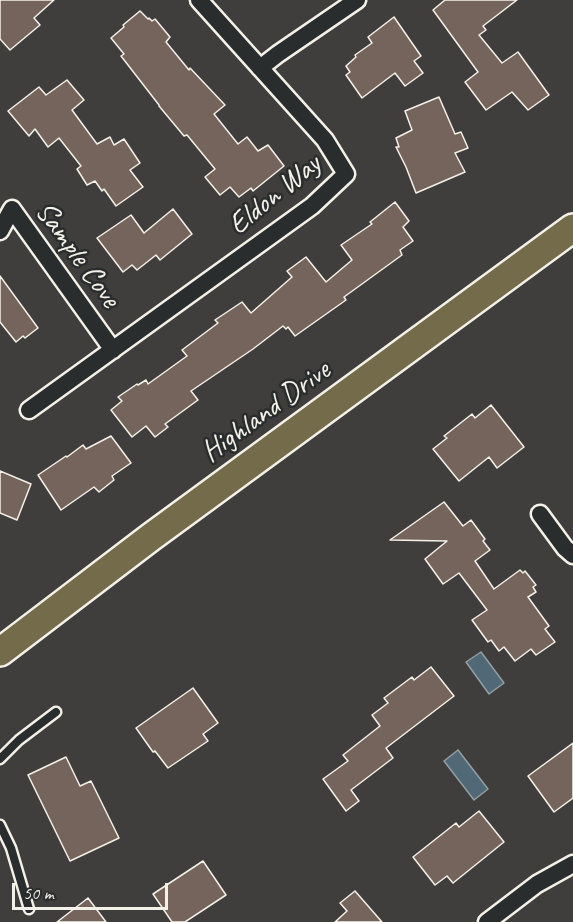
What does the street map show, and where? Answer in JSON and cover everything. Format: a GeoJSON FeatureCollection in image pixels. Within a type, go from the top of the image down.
{"type":"FeatureCollection","features":[{"type":"Feature","properties":{"kind":"main road","name":"Highland Drive"},"geometry":{"type":"LineString","coordinates":[[0,652],[189,509],[573,228]]}},
{"type":"Feature","properties":{"kind":"street","name":"Eldon Way"},"geometry":{"type":"LineString","coordinates":[[113,350],[312,206],[346,174],[325,140],[199,0]]}},
{"type":"Feature","properties":{"kind":"street"},"geometry":{"type":"LineString","coordinates":[[260,68],[357,0]]}},
{"type":"Feature","properties":{"kind":"street","name":"Sample Cove"},"geometry":{"type":"LineString","coordinates":[[0,231],[12,209],[113,350]]}},
{"type":"Feature","properties":{"kind":"street"},"geometry":{"type":"LineString","coordinates":[[29,410],[113,350]]}},
{"type":"Feature","properties":{"kind":"street"},"geometry":{"type":"LineString","coordinates":[[540,514],[565,548],[573,555]]}},
{"type":"Feature","properties":{"kind":"street"},"geometry":{"type":"LineString","coordinates":[[487,922],[537,884],[573,864]]}},
{"type":"Feature","properties":{"kind":"lane"},"geometry":{"type":"LineString","coordinates":[[0,759],[19,740],[56,712]]}},
{"type":"Feature","properties":{"kind":"lane"},"geometry":{"type":"LineString","coordinates":[[0,825],[11,848],[29,909]]}},
{"type":"Feature","properties":{"kind":"water"},"geometry":{"type":"Polygon","coordinates":[[[481,652],[504,683],[489,694],[466,662],[481,652]]]}},
{"type":"Feature","properties":{"kind":"water"},"geometry":{"type":"Polygon","coordinates":[[[458,750],[488,789],[474,800],[444,761],[458,750]]]}},
{"type":"Feature","properties":{"kind":"building"},"geometry":{"type":"Polygon","coordinates":[[[0,0],[54,0],[34,18],[40,25],[10,50],[0,39],[0,0]]]}},
{"type":"Feature","properties":{"kind":"building"},"geometry":{"type":"Polygon","coordinates":[[[445,0],[517,0],[483,26],[486,30],[479,35],[502,63],[518,52],[549,95],[528,110],[512,92],[486,110],[465,82],[478,72],[433,10],[445,0]]]}},
{"type":"Feature","properties":{"kind":"building"},"geometry":{"type":"Polygon","coordinates":[[[140,11],[148,19],[152,21],[155,19],[170,37],[166,42],[189,70],[190,68],[225,105],[214,114],[238,144],[247,137],[258,151],[268,145],[284,166],[253,191],[251,188],[239,197],[230,187],[220,195],[205,177],[215,169],[159,106],[121,56],[124,54],[111,38],[140,11]]]}},
{"type":"Feature","properties":{"kind":"building"},"geometry":{"type":"Polygon","coordinates":[[[394,17],[421,56],[414,61],[423,73],[405,86],[395,73],[362,98],[346,75],[350,72],[346,66],[356,57],[355,55],[372,43],[368,37],[394,17]]]}},
{"type":"Feature","properties":{"kind":"building"},"geometry":{"type":"Polygon","coordinates":[[[67,80],[84,100],[72,110],[97,144],[110,137],[114,145],[124,139],[140,163],[130,170],[143,187],[116,206],[95,181],[87,185],[77,169],[81,166],[59,138],[48,147],[35,129],[29,136],[8,111],[39,87],[46,95],[67,80]]]}},
{"type":"Feature","properties":{"kind":"building"},"geometry":{"type":"Polygon","coordinates":[[[439,97],[455,134],[461,132],[468,148],[455,153],[465,172],[416,193],[396,147],[399,147],[396,138],[412,130],[405,111],[439,97]]]}},
{"type":"Feature","properties":{"kind":"building"},"geometry":{"type":"Polygon","coordinates":[[[395,202],[409,221],[403,227],[413,241],[400,250],[402,255],[344,297],[346,300],[295,336],[288,327],[286,329],[283,326],[191,391],[198,400],[165,424],[168,427],[155,437],[146,426],[132,437],[111,410],[122,401],[118,397],[146,380],[148,384],[187,356],[182,350],[218,323],[215,320],[242,302],[251,313],[292,277],[287,271],[306,257],[326,282],[352,260],[341,245],[372,224],[370,222],[395,202]]]}},
{"type":"Feature","properties":{"kind":"building"},"geometry":{"type":"Polygon","coordinates":[[[173,209],[192,234],[160,260],[156,255],[137,270],[132,265],[123,272],[97,238],[131,215],[144,233],[173,209]]]}},
{"type":"Feature","properties":{"kind":"building"},"geometry":{"type":"Polygon","coordinates":[[[0,276],[38,328],[16,342],[0,322],[0,276]]]}},
{"type":"Feature","properties":{"kind":"building"},"geometry":{"type":"Polygon","coordinates":[[[491,405],[524,447],[497,468],[489,457],[459,481],[433,449],[447,438],[444,436],[472,414],[475,418],[491,405]]]}},
{"type":"Feature","properties":{"kind":"building"},"geometry":{"type":"Polygon","coordinates":[[[111,436],[131,463],[112,476],[114,480],[99,492],[94,487],[61,510],[38,475],[83,445],[86,449],[111,436]]]}},
{"type":"Feature","properties":{"kind":"building"},"geometry":{"type":"Polygon","coordinates":[[[0,471],[31,484],[17,520],[0,513],[0,471]]]}},
{"type":"Feature","properties":{"kind":"building"},"geometry":{"type":"Polygon","coordinates":[[[444,502],[463,526],[471,520],[485,539],[483,541],[490,550],[475,561],[494,589],[520,570],[523,573],[525,571],[536,585],[533,587],[536,592],[528,597],[549,626],[545,629],[555,642],[536,655],[531,649],[515,661],[504,647],[499,651],[491,640],[488,642],[472,620],[487,610],[459,573],[443,584],[425,559],[447,541],[390,540],[444,502]]]}},
{"type":"Feature","properties":{"kind":"building"},"geometry":{"type":"Polygon","coordinates":[[[431,667],[454,696],[386,748],[393,758],[351,790],[359,801],[346,811],[323,779],[348,761],[343,755],[380,726],[372,715],[388,703],[384,698],[412,677],[414,680],[431,667]]]}},
{"type":"Feature","properties":{"kind":"building"},"geometry":{"type":"Polygon","coordinates":[[[193,688],[218,723],[203,734],[208,741],[168,768],[136,728],[193,688]]]}},
{"type":"Feature","properties":{"kind":"building"},"geometry":{"type":"Polygon","coordinates":[[[573,743],[573,798],[554,812],[528,776],[573,743]]]}},
{"type":"Feature","properties":{"kind":"building"},"geometry":{"type":"Polygon","coordinates":[[[66,757],[80,786],[91,781],[119,838],[70,861],[28,775],[66,757]]]}},
{"type":"Feature","properties":{"kind":"building"},"geometry":{"type":"Polygon","coordinates":[[[479,811],[504,842],[453,883],[447,876],[435,885],[413,857],[456,823],[459,827],[479,811]]]}},
{"type":"Feature","properties":{"kind":"building"},"geometry":{"type":"Polygon","coordinates":[[[203,861],[226,895],[185,922],[172,922],[153,894],[203,861]]]}},
{"type":"Feature","properties":{"kind":"building"},"geometry":{"type":"Polygon","coordinates":[[[355,891],[382,922],[335,922],[347,911],[340,903],[355,891]]]}},
{"type":"Feature","properties":{"kind":"building"},"geometry":{"type":"Polygon","coordinates":[[[88,898],[106,922],[57,922],[88,898]]]}}]}
